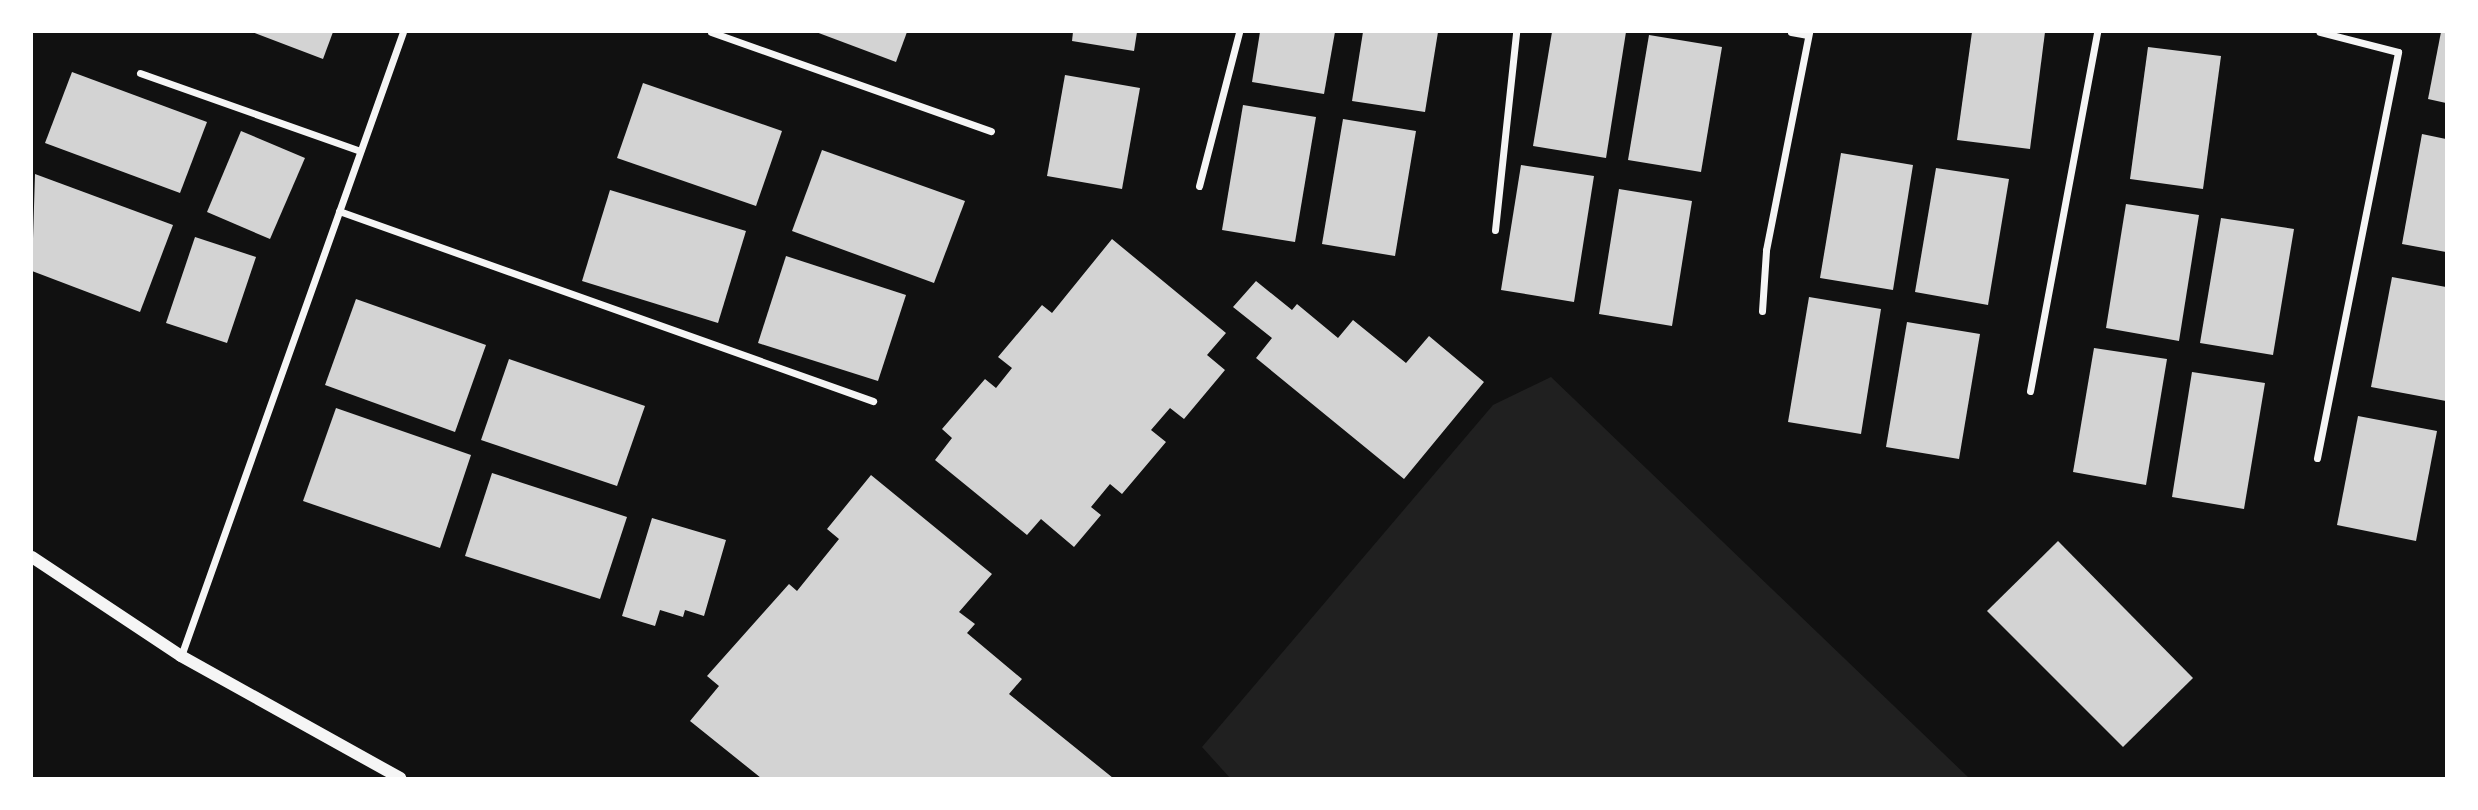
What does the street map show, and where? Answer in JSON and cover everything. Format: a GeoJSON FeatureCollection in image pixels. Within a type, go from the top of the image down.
{"type":"FeatureCollection","features":[{"type":"Feature","properties":{"kind":"street"},"geometry":{"type":"LineString","coordinates":[[181,656],[403,32]]}},
{"type":"Feature","properties":{"kind":"street"},"geometry":{"type":"LineString","coordinates":[[711,32],[991,131]]}},
{"type":"Feature","properties":{"kind":"street"},"geometry":{"type":"LineString","coordinates":[[1199,186],[1239,32]]}},
{"type":"Feature","properties":{"kind":"street"},"geometry":{"type":"LineString","coordinates":[[1495,230],[1516,32]]}},
{"type":"Feature","properties":{"kind":"street"},"geometry":{"type":"LineString","coordinates":[[1762,311],[1766,250],[1809,33],[1791,32]]}},
{"type":"Feature","properties":{"kind":"street"},"geometry":{"type":"LineString","coordinates":[[2030,391],[2097,32]]}},
{"type":"Feature","properties":{"kind":"street"},"geometry":{"type":"LineString","coordinates":[[2317,458],[2398,52],[2320,32]]}},
{"type":"Feature","properties":{"kind":"street"},"geometry":{"type":"LineString","coordinates":[[140,73],[360,151]]}},
{"type":"Feature","properties":{"kind":"street"},"geometry":{"type":"LineString","coordinates":[[339,211],[873,401]]}},
{"type":"Feature","properties":{"kind":"street"},"geometry":{"type":"LineString","coordinates":[[32,557],[181,656],[400,779]]}},
{"type":"Feature","properties":{"kind":"shaded area"},"geometry":{"type":"Polygon","coordinates":[[[1551,377],[1969,778],[1230,778],[1202,747],[1493,405],[1551,377]]]}},
{"type":"Feature","properties":{"kind":"building"},"geometry":{"type":"Polygon","coordinates":[[[252,32],[333,32],[323,59],[252,32]]]}},
{"type":"Feature","properties":{"kind":"building"},"geometry":{"type":"Polygon","coordinates":[[[816,32],[907,32],[896,62],[816,32]]]}},
{"type":"Feature","properties":{"kind":"building"},"geometry":{"type":"Polygon","coordinates":[[[1073,32],[1137,32],[1134,51],[1072,41],[1073,32]]]}},
{"type":"Feature","properties":{"kind":"building"},"geometry":{"type":"Polygon","coordinates":[[[1260,32],[1335,32],[1324,94],[1252,82],[1260,32]]]}},
{"type":"Feature","properties":{"kind":"building"},"geometry":{"type":"Polygon","coordinates":[[[1363,32],[1438,32],[1425,112],[1352,101],[1363,32]]]}},
{"type":"Feature","properties":{"kind":"building"},"geometry":{"type":"Polygon","coordinates":[[[1552,32],[1626,32],[1606,158],[1533,146],[1552,32]]]}},
{"type":"Feature","properties":{"kind":"building"},"geometry":{"type":"Polygon","coordinates":[[[1972,32],[2045,32],[2030,149],[1957,140],[1972,32]]]}},
{"type":"Feature","properties":{"kind":"building"},"geometry":{"type":"Polygon","coordinates":[[[2441,32],[2446,32],[2446,103],[2428,99],[2441,32]]]}},
{"type":"Feature","properties":{"kind":"building"},"geometry":{"type":"Polygon","coordinates":[[[1649,35],[1722,47],[1701,172],[1628,160],[1649,35]]]}},
{"type":"Feature","properties":{"kind":"building"},"geometry":{"type":"Polygon","coordinates":[[[2148,47],[2221,56],[2203,189],[2130,179],[2148,47]]]}},
{"type":"Feature","properties":{"kind":"building"},"geometry":{"type":"Polygon","coordinates":[[[72,72],[207,122],[180,193],[45,143],[72,72]]]}},
{"type":"Feature","properties":{"kind":"building"},"geometry":{"type":"Polygon","coordinates":[[[1065,75],[1140,88],[1122,189],[1047,176],[1065,75]]]}},
{"type":"Feature","properties":{"kind":"building"},"geometry":{"type":"Polygon","coordinates":[[[643,83],[782,131],[756,206],[617,158],[643,83]]]}},
{"type":"Feature","properties":{"kind":"building"},"geometry":{"type":"Polygon","coordinates":[[[1243,105],[1316,117],[1295,242],[1222,230],[1243,105]]]}},
{"type":"Feature","properties":{"kind":"building"},"geometry":{"type":"Polygon","coordinates":[[[1343,119],[1416,131],[1395,256],[1322,244],[1343,119]]]}},
{"type":"Feature","properties":{"kind":"building"},"geometry":{"type":"Polygon","coordinates":[[[241,131],[305,158],[270,239],[207,212],[241,131]]]}},
{"type":"Feature","properties":{"kind":"building"},"geometry":{"type":"Polygon","coordinates":[[[2422,134],[2446,139],[2446,252],[2402,244],[2422,134]]]}},
{"type":"Feature","properties":{"kind":"building"},"geometry":{"type":"Polygon","coordinates":[[[822,150],[965,201],[934,283],[792,231],[822,150]]]}},
{"type":"Feature","properties":{"kind":"building"},"geometry":{"type":"Polygon","coordinates":[[[1841,153],[1913,165],[1893,290],[1820,278],[1841,153]]]}},
{"type":"Feature","properties":{"kind":"building"},"geometry":{"type":"Polygon","coordinates":[[[1521,165],[1594,176],[1574,302],[1501,290],[1521,165]]]}},
{"type":"Feature","properties":{"kind":"building"},"geometry":{"type":"Polygon","coordinates":[[[1936,168],[2009,179],[1988,305],[1915,292],[1936,168]]]}},
{"type":"Feature","properties":{"kind":"building"},"geometry":{"type":"Polygon","coordinates":[[[35,174],[173,225],[140,312],[32,271],[35,174]]]}},
{"type":"Feature","properties":{"kind":"building"},"geometry":{"type":"Polygon","coordinates":[[[1619,189],[1692,201],[1672,326],[1599,314],[1619,189]]]}},
{"type":"Feature","properties":{"kind":"building"},"geometry":{"type":"Polygon","coordinates":[[[610,190],[746,231],[718,323],[582,281],[610,190]]]}},
{"type":"Feature","properties":{"kind":"building"},"geometry":{"type":"Polygon","coordinates":[[[2126,204],[2199,215],[2179,341],[2106,328],[2126,204]]]}},
{"type":"Feature","properties":{"kind":"building"},"geometry":{"type":"Polygon","coordinates":[[[2221,218],[2294,229],[2273,355],[2200,343],[2221,218]]]}},
{"type":"Feature","properties":{"kind":"building"},"geometry":{"type":"Polygon","coordinates":[[[195,237],[256,257],[227,343],[166,323],[195,237]]]}},
{"type":"Feature","properties":{"kind":"building"},"geometry":{"type":"Polygon","coordinates":[[[1112,239],[1226,333],[1207,355],[1225,370],[1184,419],[1170,408],[1151,430],[1166,442],[1122,494],[1110,484],[1091,507],[1101,515],[1074,547],[1041,519],[1027,535],[935,460],[952,438],[942,429],[985,379],[996,388],[1012,368],[998,357],[1042,305],[1052,313],[1112,239]]]}},
{"type":"Feature","properties":{"kind":"building"},"geometry":{"type":"Polygon","coordinates":[[[786,256],[906,295],[878,381],[758,343],[786,256]]]}},
{"type":"Feature","properties":{"kind":"building"},"geometry":{"type":"Polygon","coordinates":[[[2392,277],[2446,287],[2446,401],[2371,387],[2392,277]]]}},
{"type":"Feature","properties":{"kind":"building"},"geometry":{"type":"Polygon","coordinates":[[[1256,281],[1292,310],[1297,304],[1338,338],[1353,320],[1406,363],[1429,336],[1484,382],[1404,479],[1256,358],[1272,338],[1233,307],[1256,281]]]}},
{"type":"Feature","properties":{"kind":"building"},"geometry":{"type":"Polygon","coordinates":[[[1809,297],[1881,309],[1861,434],[1788,422],[1809,297]]]}},
{"type":"Feature","properties":{"kind":"building"},"geometry":{"type":"Polygon","coordinates":[[[356,299],[486,345],[455,432],[325,385],[356,299]]]}},
{"type":"Feature","properties":{"kind":"building"},"geometry":{"type":"Polygon","coordinates":[[[1907,322],[1980,334],[1959,459],[1886,447],[1907,322]]]}},
{"type":"Feature","properties":{"kind":"building"},"geometry":{"type":"Polygon","coordinates":[[[2094,348],[2167,359],[2146,485],[2073,472],[2094,348]]]}},
{"type":"Feature","properties":{"kind":"building"},"geometry":{"type":"Polygon","coordinates":[[[509,359],[645,406],[617,486],[481,440],[509,359]]]}},
{"type":"Feature","properties":{"kind":"building"},"geometry":{"type":"Polygon","coordinates":[[[2192,372],[2265,383],[2244,509],[2172,497],[2192,372]]]}},
{"type":"Feature","properties":{"kind":"building"},"geometry":{"type":"Polygon","coordinates":[[[336,408],[471,455],[440,548],[303,501],[336,408]]]}},
{"type":"Feature","properties":{"kind":"building"},"geometry":{"type":"Polygon","coordinates":[[[2358,416],[2437,431],[2416,541],[2337,525],[2358,416]]]}},
{"type":"Feature","properties":{"kind":"building"},"geometry":{"type":"Polygon","coordinates":[[[492,473],[627,517],[600,599],[465,556],[492,473]]]}},
{"type":"Feature","properties":{"kind":"building"},"geometry":{"type":"Polygon","coordinates":[[[871,475],[992,574],[959,612],[975,624],[967,633],[1022,679],[1009,694],[1113,778],[761,778],[690,721],[719,686],[707,676],[789,584],[797,591],[839,539],[827,529],[871,475]]]}},
{"type":"Feature","properties":{"kind":"building"},"geometry":{"type":"Polygon","coordinates":[[[652,518],[726,540],[704,616],[685,610],[683,617],[660,610],[655,626],[622,616],[652,518]]]}},
{"type":"Feature","properties":{"kind":"building"},"geometry":{"type":"Polygon","coordinates":[[[2058,541],[2193,678],[2123,747],[1987,611],[2058,541]]]}}]}
